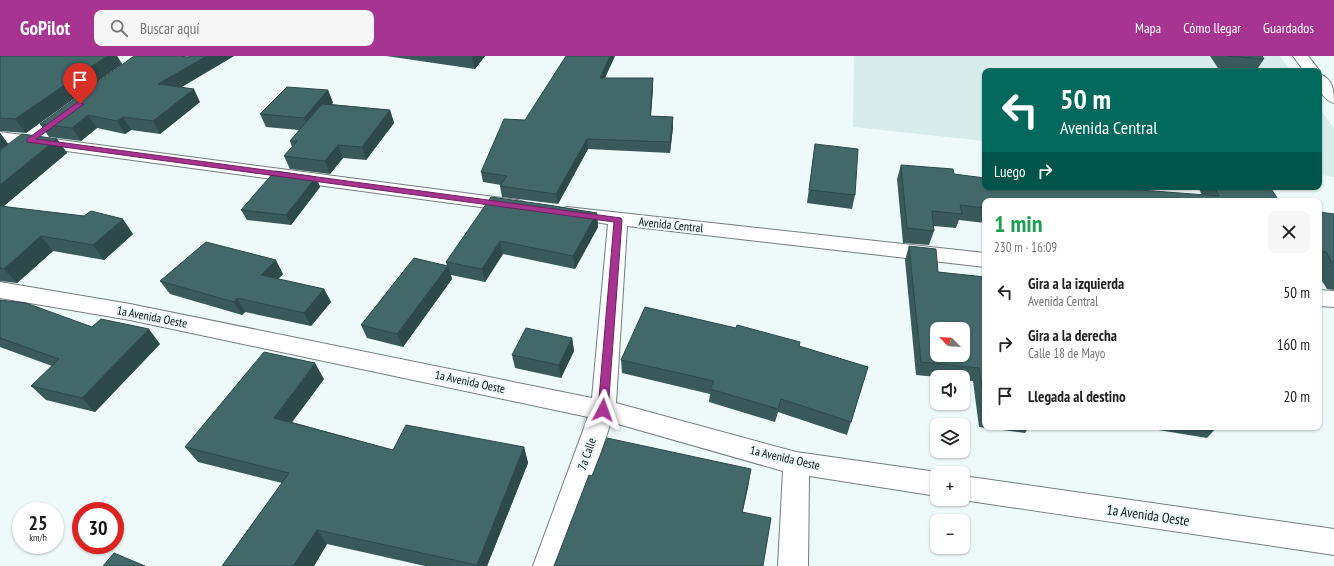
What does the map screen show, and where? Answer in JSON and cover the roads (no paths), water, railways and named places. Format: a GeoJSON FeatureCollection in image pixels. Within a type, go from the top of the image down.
{"type":"FeatureCollection","features":[{"type":"Feature","properties":{"kind":"street"},"geometry":{"type":"LineString","coordinates":[[1300,56],[1310,68]]}},
{"type":"Feature","properties":{"kind":"street"},"geometry":{"type":"LineString","coordinates":[[1322,83],[1334,98]]}},
{"type":"Feature","properties":{"kind":"street"},"geometry":{"type":"LineString","coordinates":[[12,153],[49,127]]}},
{"type":"Feature","properties":{"kind":"street","name":"Avenida Central"},"geometry":{"type":"LineString","coordinates":[[0,137],[618,220],[982,260]]}},
{"type":"Feature","properties":{"kind":"street","name":"7a Calle"},"geometry":{"type":"LineString","coordinates":[[548,566],[603,410],[618,220]]}},
{"type":"Feature","properties":{"kind":"street","name":"1a Avenida Oeste"},"geometry":{"type":"LineString","coordinates":[[0,290],[130,312],[603,410],[796,463],[930,483]]}},
{"type":"Feature","properties":{"kind":"street"},"geometry":{"type":"LineString","coordinates":[[1322,298],[1334,299]]}},
{"type":"Feature","properties":{"kind":"street"},"geometry":{"type":"LineString","coordinates":[[793,566],[796,463]]}},
{"type":"Feature","properties":{"kind":"street","name":"1a Avenida Oeste"},"geometry":{"type":"LineString","coordinates":[[970,489],[1334,542]]}}]}
